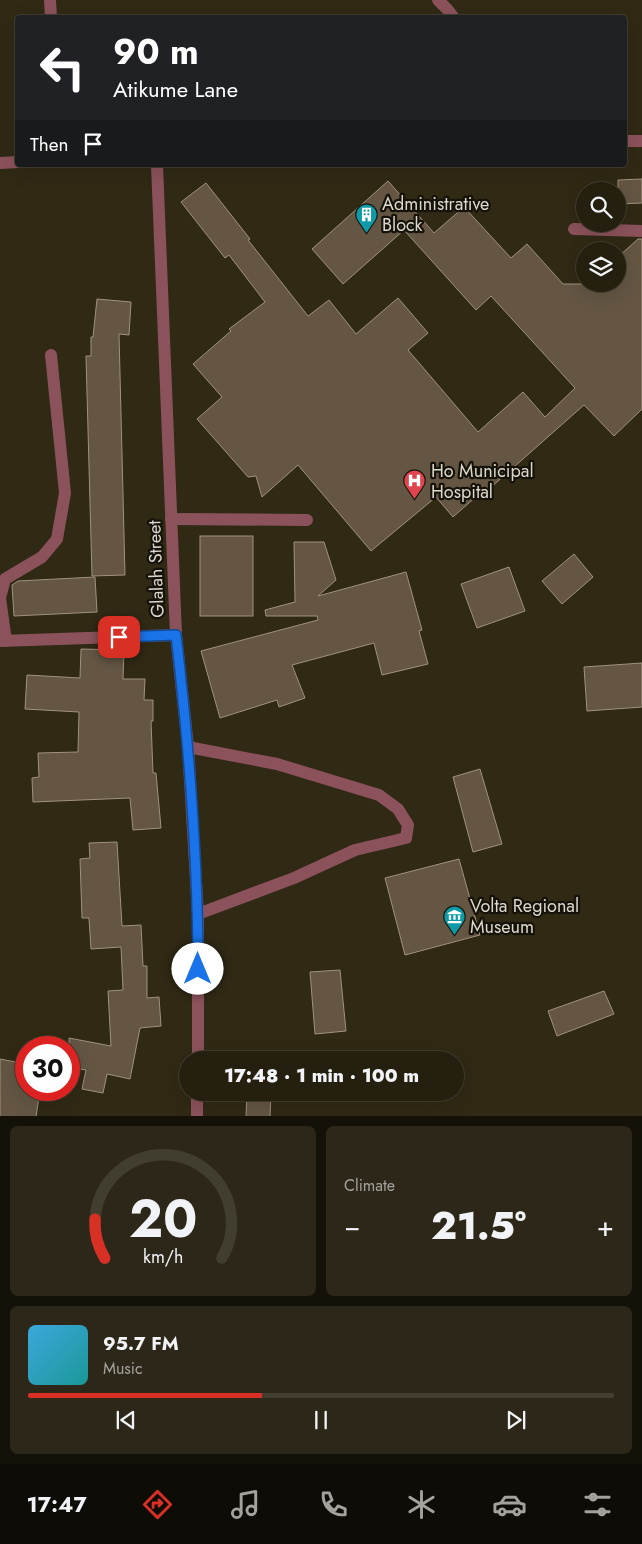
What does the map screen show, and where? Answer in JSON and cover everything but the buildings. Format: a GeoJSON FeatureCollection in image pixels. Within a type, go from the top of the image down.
{"type":"FeatureCollection","features":[{"type":"Feature","properties":{"kind":"street"},"geometry":{"type":"LineString","coordinates":[[50,0],[51,15]]}},
{"type":"Feature","properties":{"kind":"street"},"geometry":{"type":"LineString","coordinates":[[438,0],[451,15]]}},
{"type":"Feature","properties":{"kind":"street"},"geometry":{"type":"LineString","coordinates":[[627,141],[642,141]]}},
{"type":"Feature","properties":{"kind":"street"},"geometry":{"type":"LineString","coordinates":[[0,163],[15,162]]}},
{"type":"Feature","properties":{"kind":"street","name":"Glalah Street"},"geometry":{"type":"LineString","coordinates":[[157,167],[176,635],[188,747],[198,914],[198,1051]]}},
{"type":"Feature","properties":{"kind":"street"},"geometry":{"type":"LineString","coordinates":[[574,229],[642,232]]}},
{"type":"Feature","properties":{"kind":"street"},"geometry":{"type":"LineString","coordinates":[[51,355],[65,494],[57,539],[42,557],[5,580],[0,598],[3,641],[176,635]]}},
{"type":"Feature","properties":{"kind":"street"},"geometry":{"type":"LineString","coordinates":[[171,519],[307,520]]}},
{"type":"Feature","properties":{"kind":"street"},"geometry":{"type":"LineString","coordinates":[[188,747],[277,764],[379,795],[398,809],[408,825],[406,838],[355,850],[294,878],[198,914]]}},
{"type":"Feature","properties":{"kind":"street"},"geometry":{"type":"LineString","coordinates":[[197,1116],[198,1101]]}},
{"type":"Feature","properties":{"kind":"place","name":"Administrative Block"},"geometry":{"type":"Point","coordinates":[366,233]}},
{"type":"Feature","properties":{"kind":"place","name":"Ho Municipal Hospital"},"geometry":{"type":"Point","coordinates":[415,500]}},
{"type":"Feature","properties":{"kind":"place","name":"Volta Regional Museum"},"geometry":{"type":"Point","coordinates":[454,935]}},
{"type":"Feature","properties":{"kind":"route"},"geometry":{"type":"LineString","coordinates":[[119,637],[176,635],[188,747],[198,914],[198,969]]}}]}
